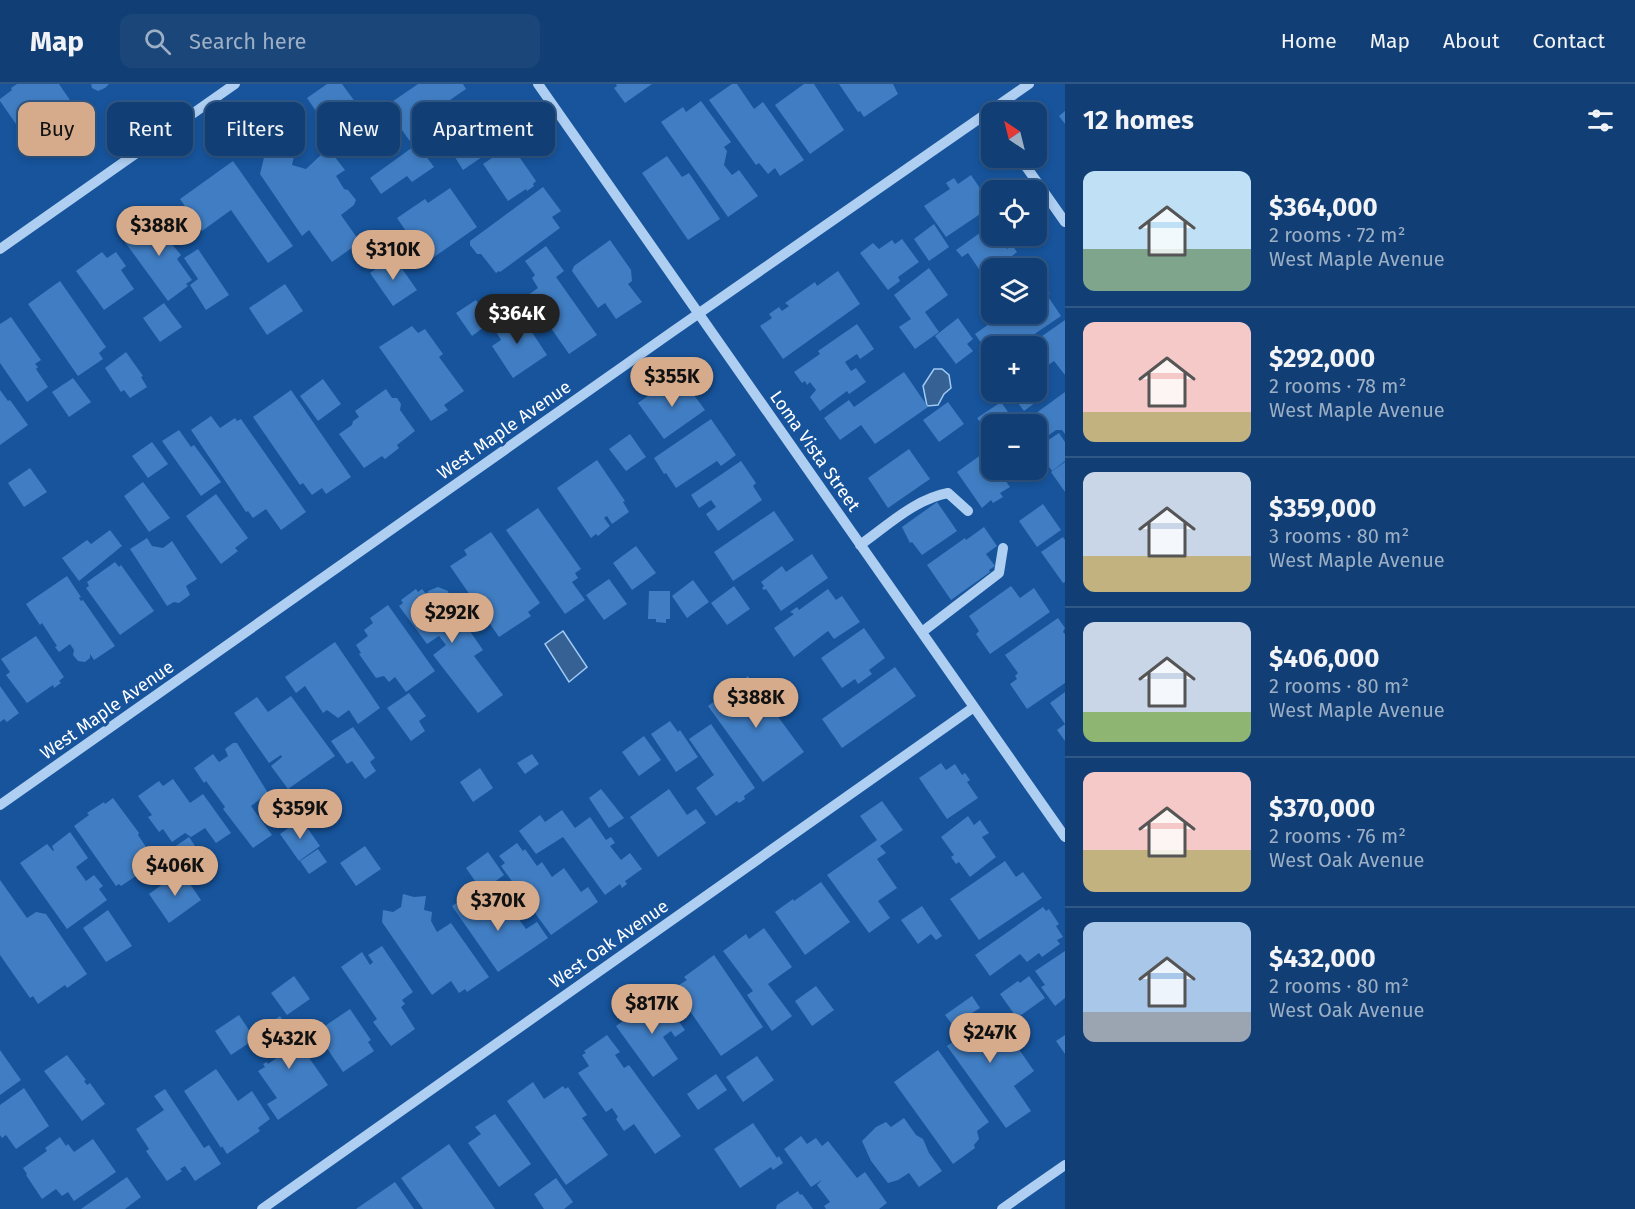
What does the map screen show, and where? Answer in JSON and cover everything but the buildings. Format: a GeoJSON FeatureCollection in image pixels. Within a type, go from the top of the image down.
{"type":"FeatureCollection","features":[{"type":"Feature","properties":{"kind":"street"},"geometry":{"type":"LineString","coordinates":[[0,249],[236,84]]}},
{"type":"Feature","properties":{"kind":"street","name":"Loma Vista Street"},"geometry":{"type":"LineString","coordinates":[[538,84],[1065,837]]}},
{"type":"Feature","properties":{"kind":"street","name":"West Maple Avenue"},"geometry":{"type":"LineString","coordinates":[[1006,102],[1029,84]]}},
{"type":"Feature","properties":{"kind":"street","name":"West Maple Avenue"},"geometry":{"type":"LineString","coordinates":[[0,805],[698,314],[981,121]]}},
{"type":"Feature","properties":{"kind":"street"},"geometry":{"type":"LineString","coordinates":[[1027,168],[1065,222]]}},
{"type":"Feature","properties":{"kind":"street"},"geometry":{"type":"LineString","coordinates":[[860,544],[934,496],[948,494],[968,511]]}},
{"type":"Feature","properties":{"kind":"street"},"geometry":{"type":"LineString","coordinates":[[922,632],[999,573],[1003,548]]}},
{"type":"Feature","properties":{"kind":"street","name":"West Oak Avenue"},"geometry":{"type":"LineString","coordinates":[[262,1209],[974,707]]}},
{"type":"Feature","properties":{"kind":"street"},"geometry":{"type":"LineString","coordinates":[[1002,1209],[1065,1165]]}},
{"type":"Feature","properties":{"kind":"water"},"geometry":{"type":"Polygon","coordinates":[[[934,369],[942,369],[949,375],[951,388],[944,394],[938,405],[927,406],[923,386],[934,369]]]}},
{"type":"Feature","properties":{"kind":"water"},"geometry":{"type":"Polygon","coordinates":[[[563,631],[587,667],[569,682],[545,644],[563,631]]]}}]}
